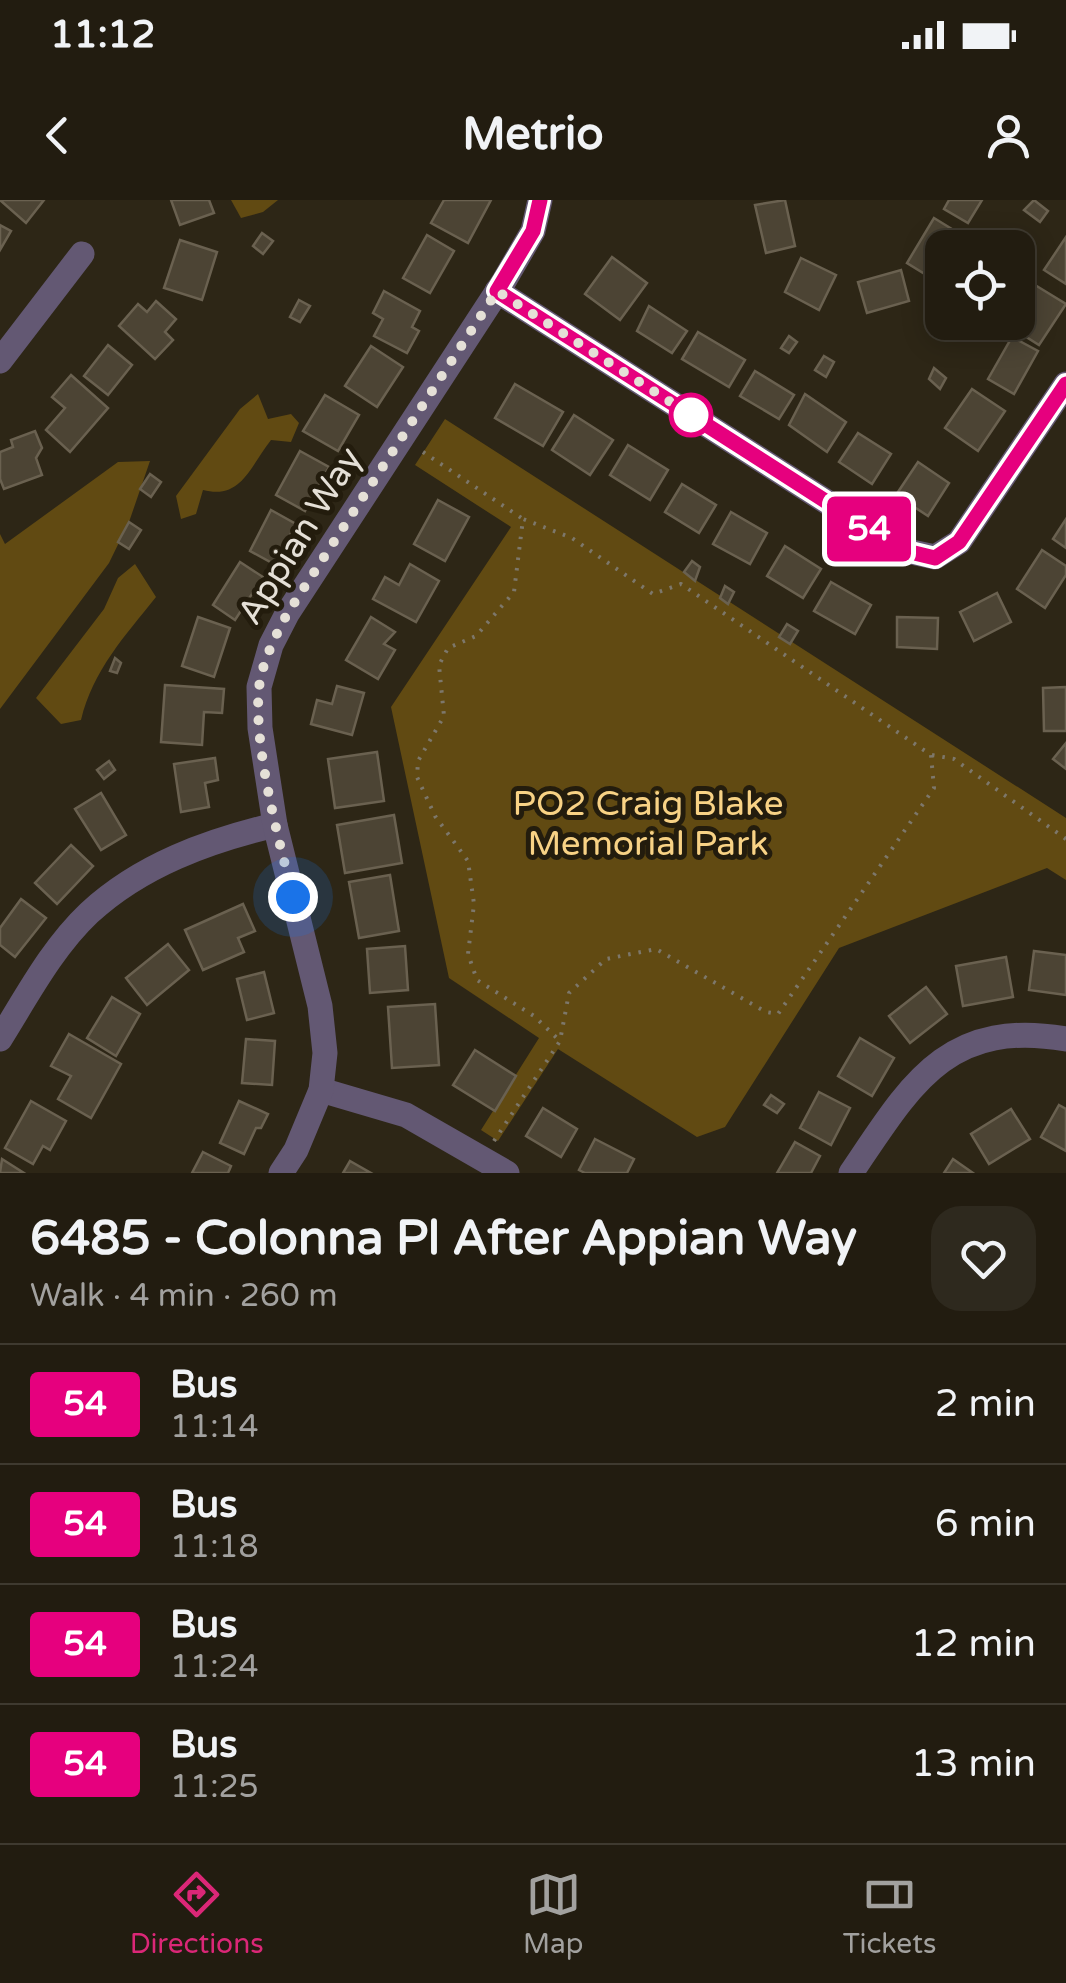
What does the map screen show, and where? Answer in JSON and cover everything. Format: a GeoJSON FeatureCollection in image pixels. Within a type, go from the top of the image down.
{"type":"FeatureCollection","features":[{"type":"Feature","properties":{"kind":"street","name":"Appian Way"},"geometry":{"type":"LineString","coordinates":[[281,1173],[296,1150],[321,1090],[325,1053],[320,1006],[275,825],[260,728],[259,687],[271,645],[287,614],[497,291],[533,231],[540,200]]}},
{"type":"Feature","properties":{"kind":"street"},"geometry":{"type":"LineString","coordinates":[[0,362],[82,254]]}},
{"type":"Feature","properties":{"kind":"street"},"geometry":{"type":"LineString","coordinates":[[497,291],[902,550],[935,558],[959,542],[1066,384]]}},
{"type":"Feature","properties":{"kind":"street"},"geometry":{"type":"LineString","coordinates":[[0,1039],[52,957],[88,914],[142,873],[194,850],[275,825]]}},
{"type":"Feature","properties":{"kind":"street"},"geometry":{"type":"LineString","coordinates":[[851,1173],[915,1081],[946,1056],[974,1042],[1000,1037],[1042,1035],[1066,1040]]}},
{"type":"Feature","properties":{"kind":"street"},"geometry":{"type":"LineString","coordinates":[[321,1090],[406,1116],[507,1173]]}},
{"type":"Feature","properties":{"kind":"path"},"geometry":{"type":"LineString","coordinates":[[402,438],[523,519],[572,538],[653,594],[681,584],[930,755],[954,759],[1066,839]]}},
{"type":"Feature","properties":{"kind":"path"},"geometry":{"type":"LineString","coordinates":[[523,519],[514,592],[476,636],[448,648],[439,665],[444,716],[418,760],[417,778],[435,816],[468,861],[474,904],[468,954],[477,980],[534,1016],[560,1040]]}},
{"type":"Feature","properties":{"kind":"path"},"geometry":{"type":"LineString","coordinates":[[483,1157],[560,1040],[569,993],[606,959],[656,949],[766,1012],[778,1014],[934,788],[930,755]]}},
{"type":"Feature","properties":{"kind":"green space"},"geometry":{"type":"Polygon","coordinates":[[[231,200],[278,200],[263,212],[241,218],[231,200]]]}},
{"type":"Feature","properties":{"kind":"green space"},"geometry":{"type":"Polygon","coordinates":[[[258,394],[268,419],[291,414],[299,423],[291,442],[271,440],[244,478],[227,490],[203,490],[196,514],[181,519],[176,496],[240,409],[258,394]]]}},
{"type":"Feature","properties":{"kind":"green space","name":"PO2 Craig Blake Memorial Park"},"geometry":{"type":"Polygon","coordinates":[[[445,419],[1066,818],[1066,880],[1047,868],[839,948],[725,1127],[697,1137],[558,1049],[498,1141],[481,1130],[539,1038],[449,978],[391,707],[511,527],[415,465],[445,419]]]}},
{"type":"Feature","properties":{"kind":"green space"},"geometry":{"type":"Polygon","coordinates":[[[150,461],[129,522],[109,563],[0,709],[0,534],[5,544],[118,462],[150,461]]]}},
{"type":"Feature","properties":{"kind":"green space"},"geometry":{"type":"Polygon","coordinates":[[[135,564],[156,597],[102,669],[81,720],[61,724],[36,698],[104,609],[118,578],[135,564]]]}},
{"type":"Feature","properties":{"kind":"building"},"geometry":{"type":"Polygon","coordinates":[[[0,200],[44,200],[26,223],[0,200]]]}},
{"type":"Feature","properties":{"kind":"building"},"geometry":{"type":"Polygon","coordinates":[[[171,200],[209,200],[214,213],[180,225],[171,200]]]}},
{"type":"Feature","properties":{"kind":"building"},"geometry":{"type":"Polygon","coordinates":[[[444,200],[491,200],[468,243],[431,223],[444,200]]]}},
{"type":"Feature","properties":{"kind":"building"},"geometry":{"type":"Polygon","coordinates":[[[785,200],[795,246],[766,253],[755,205],[785,200]]]}},
{"type":"Feature","properties":{"kind":"building"},"geometry":{"type":"Polygon","coordinates":[[[949,200],[982,200],[968,223],[944,209],[949,200]]]}},
{"type":"Feature","properties":{"kind":"building"},"geometry":{"type":"Polygon","coordinates":[[[1034,200],[1048,211],[1040,222],[1024,210],[1034,200]]]}},
{"type":"Feature","properties":{"kind":"building"},"geometry":{"type":"Polygon","coordinates":[[[934,218],[953,230],[927,230],[934,218]]]}},
{"type":"Feature","properties":{"kind":"building"},"geometry":{"type":"Polygon","coordinates":[[[0,225],[11,231],[0,250],[0,225]]]}},
{"type":"Feature","properties":{"kind":"building"},"geometry":{"type":"Polygon","coordinates":[[[262,233],[273,241],[263,254],[253,246],[262,233]]]}},
{"type":"Feature","properties":{"kind":"building"},"geometry":{"type":"Polygon","coordinates":[[[925,233],[925,274],[907,263],[925,233]]]}},
{"type":"Feature","properties":{"kind":"building"},"geometry":{"type":"Polygon","coordinates":[[[427,235],[454,251],[430,293],[403,278],[427,235]]]}},
{"type":"Feature","properties":{"kind":"building"},"geometry":{"type":"Polygon","coordinates":[[[1066,237],[1066,284],[1044,270],[1066,237]]]}},
{"type":"Feature","properties":{"kind":"building"},"geometry":{"type":"Polygon","coordinates":[[[180,240],[217,252],[202,300],[164,288],[180,240]]]}},
{"type":"Feature","properties":{"kind":"building"},"geometry":{"type":"Polygon","coordinates":[[[612,257],[647,283],[620,320],[585,294],[612,257]]]}},
{"type":"Feature","properties":{"kind":"building"},"geometry":{"type":"Polygon","coordinates":[[[801,258],[836,275],[819,310],[785,292],[801,258]]]}},
{"type":"Feature","properties":{"kind":"building"},"geometry":{"type":"Polygon","coordinates":[[[901,270],[909,301],[867,313],[858,282],[901,270]]]}},
{"type":"Feature","properties":{"kind":"building"},"geometry":{"type":"Polygon","coordinates":[[[1035,285],[1066,304],[1039,345],[1031,340],[1035,340],[1035,285]]]}},
{"type":"Feature","properties":{"kind":"building"},"geometry":{"type":"Polygon","coordinates":[[[384,291],[420,311],[412,327],[419,331],[407,353],[374,336],[383,319],[373,313],[384,291]]]}},
{"type":"Feature","properties":{"kind":"building"},"geometry":{"type":"Polygon","coordinates":[[[299,300],[310,306],[300,322],[290,317],[299,300]]]}},
{"type":"Feature","properties":{"kind":"building"},"geometry":{"type":"Polygon","coordinates":[[[156,301],[176,319],[165,332],[173,340],[155,359],[119,326],[138,304],[147,312],[156,301]]]}},
{"type":"Feature","properties":{"kind":"building"},"geometry":{"type":"Polygon","coordinates":[[[649,306],[687,331],[672,353],[637,331],[649,306]]]}},
{"type":"Feature","properties":{"kind":"building"},"geometry":{"type":"Polygon","coordinates":[[[698,332],[745,360],[729,387],[682,359],[698,332]]]}},
{"type":"Feature","properties":{"kind":"building"},"geometry":{"type":"Polygon","coordinates":[[[789,336],[797,342],[789,353],[781,348],[789,336]]]}},
{"type":"Feature","properties":{"kind":"building"},"geometry":{"type":"Polygon","coordinates":[[[1010,340],[1038,351],[1014,394],[988,379],[1010,340]]]}},
{"type":"Feature","properties":{"kind":"building"},"geometry":{"type":"Polygon","coordinates":[[[108,345],[132,365],[108,395],[84,376],[108,345]]]}},
{"type":"Feature","properties":{"kind":"building"},"geometry":{"type":"Polygon","coordinates":[[[371,346],[403,367],[377,407],[345,386],[371,346]]]}},
{"type":"Feature","properties":{"kind":"building"},"geometry":{"type":"Polygon","coordinates":[[[824,356],[834,362],[826,377],[815,370],[824,356]]]}},
{"type":"Feature","properties":{"kind":"building"},"geometry":{"type":"Polygon","coordinates":[[[934,368],[946,378],[940,389],[929,379],[934,368]]]}},
{"type":"Feature","properties":{"kind":"building"},"geometry":{"type":"Polygon","coordinates":[[[755,371],[794,395],[779,419],[740,396],[755,371]]]}},
{"type":"Feature","properties":{"kind":"building"},"geometry":{"type":"Polygon","coordinates":[[[71,375],[108,408],[70,452],[46,430],[65,408],[52,397],[71,375]]]}},
{"type":"Feature","properties":{"kind":"building"},"geometry":{"type":"Polygon","coordinates":[[[515,384],[563,412],[543,446],[495,418],[515,384]]]}},
{"type":"Feature","properties":{"kind":"building"},"geometry":{"type":"Polygon","coordinates":[[[972,389],[1005,411],[978,451],[945,428],[972,389]]]}},
{"type":"Feature","properties":{"kind":"building"},"geometry":{"type":"Polygon","coordinates":[[[805,394],[846,422],[827,452],[789,425],[805,394]]]}},
{"type":"Feature","properties":{"kind":"building"},"geometry":{"type":"Polygon","coordinates":[[[325,395],[359,415],[338,451],[303,431],[325,395]]]}},
{"type":"Feature","properties":{"kind":"building"},"geometry":{"type":"Polygon","coordinates":[[[574,415],[613,440],[590,475],[552,450],[574,415]]]}},
{"type":"Feature","properties":{"kind":"building"},"geometry":{"type":"Polygon","coordinates":[[[35,431],[42,448],[36,458],[42,475],[4,489],[0,452],[13,447],[11,440],[35,431]]]}},
{"type":"Feature","properties":{"kind":"building"},"geometry":{"type":"Polygon","coordinates":[[[858,433],[891,454],[872,484],[839,462],[858,433]]]}},
{"type":"Feature","properties":{"kind":"building"},"geometry":{"type":"Polygon","coordinates":[[[628,445],[668,470],[650,500],[610,475],[628,445]]]}},
{"type":"Feature","properties":{"kind":"building"},"geometry":{"type":"Polygon","coordinates":[[[300,451],[329,467],[305,511],[276,495],[300,451]]]}},
{"type":"Feature","properties":{"kind":"building"},"geometry":{"type":"Polygon","coordinates":[[[918,462],[949,483],[928,516],[896,495],[918,462]]]}},
{"type":"Feature","properties":{"kind":"building"},"geometry":{"type":"Polygon","coordinates":[[[150,474],[161,482],[151,497],[140,489],[150,474]]]}},
{"type":"Feature","properties":{"kind":"building"},"geometry":{"type":"Polygon","coordinates":[[[682,484],[716,505],[699,533],[665,512],[682,484]]]}},
{"type":"Feature","properties":{"kind":"building"},"geometry":{"type":"Polygon","coordinates":[[[438,500],[469,517],[445,561],[414,544],[438,500]]]}},
{"type":"Feature","properties":{"kind":"building"},"geometry":{"type":"Polygon","coordinates":[[[271,510],[296,524],[274,564],[250,551],[271,510]]]}},
{"type":"Feature","properties":{"kind":"building"},"geometry":{"type":"Polygon","coordinates":[[[731,512],[767,533],[750,564],[713,544],[731,512]]]}},
{"type":"Feature","properties":{"kind":"building"},"geometry":{"type":"Polygon","coordinates":[[[1066,519],[1066,548],[1053,539],[1066,519]]]}},
{"type":"Feature","properties":{"kind":"building"},"geometry":{"type":"Polygon","coordinates":[[[129,522],[141,530],[129,549],[118,542],[129,522]]]}},
{"type":"Feature","properties":{"kind":"building"},"geometry":{"type":"Polygon","coordinates":[[[785,546],[821,569],[803,598],[767,576],[785,546]]]}},
{"type":"Feature","properties":{"kind":"building"},"geometry":{"type":"Polygon","coordinates":[[[1042,550],[1066,566],[1066,575],[1045,608],[1017,589],[1042,550]]]}},
{"type":"Feature","properties":{"kind":"building"},"geometry":{"type":"Polygon","coordinates":[[[692,561],[700,567],[695,581],[684,572],[692,561]]]}},
{"type":"Feature","properties":{"kind":"building"},"geometry":{"type":"Polygon","coordinates":[[[240,562],[263,577],[235,620],[213,605],[240,562]]]}},
{"type":"Feature","properties":{"kind":"building"},"geometry":{"type":"Polygon","coordinates":[[[410,564],[439,581],[416,622],[373,599],[385,577],[399,585],[410,564]]]}},
{"type":"Feature","properties":{"kind":"building"},"geometry":{"type":"Polygon","coordinates":[[[831,582],[871,605],[855,634],[814,611],[831,582]]]}},
{"type":"Feature","properties":{"kind":"building"},"geometry":{"type":"Polygon","coordinates":[[[725,586],[734,592],[728,604],[720,598],[725,586]]]}},
{"type":"Feature","properties":{"kind":"building"},"geometry":{"type":"Polygon","coordinates":[[[997,593],[1011,622],[974,641],[960,612],[997,593]]]}},
{"type":"Feature","properties":{"kind":"building"},"geometry":{"type":"Polygon","coordinates":[[[198,617],[230,628],[214,677],[182,666],[198,617]]]}},
{"type":"Feature","properties":{"kind":"building"},"geometry":{"type":"Polygon","coordinates":[[[371,617],[395,632],[384,644],[395,650],[378,679],[346,660],[371,617]]]}},
{"type":"Feature","properties":{"kind":"building"},"geometry":{"type":"Polygon","coordinates":[[[897,617],[938,618],[937,649],[897,647],[897,617]]]}},
{"type":"Feature","properties":{"kind":"building"},"geometry":{"type":"Polygon","coordinates":[[[787,624],[798,631],[790,644],[779,637],[787,624]]]}},
{"type":"Feature","properties":{"kind":"building"},"geometry":{"type":"Polygon","coordinates":[[[115,658],[121,663],[117,673],[110,671],[115,658]]]}},
{"type":"Feature","properties":{"kind":"building"},"geometry":{"type":"Polygon","coordinates":[[[165,685],[224,689],[222,713],[204,712],[202,745],[161,742],[165,685]]]}},
{"type":"Feature","properties":{"kind":"building"},"geometry":{"type":"Polygon","coordinates":[[[337,686],[364,693],[352,735],[311,724],[317,700],[332,704],[337,686]]]}},
{"type":"Feature","properties":{"kind":"building"},"geometry":{"type":"Polygon","coordinates":[[[1066,687],[1066,731],[1044,731],[1043,688],[1066,687]]]}},
{"type":"Feature","properties":{"kind":"building"},"geometry":{"type":"Polygon","coordinates":[[[1066,743],[1066,769],[1053,759],[1066,743]]]}},
{"type":"Feature","properties":{"kind":"building"},"geometry":{"type":"Polygon","coordinates":[[[377,752],[384,801],[335,808],[328,759],[377,752]]]}},
{"type":"Feature","properties":{"kind":"building"},"geometry":{"type":"Polygon","coordinates":[[[215,758],[218,780],[205,783],[209,807],[181,812],[174,764],[215,758]]]}},
{"type":"Feature","properties":{"kind":"building"},"geometry":{"type":"Polygon","coordinates":[[[109,761],[115,770],[104,779],[97,770],[109,761]]]}},
{"type":"Feature","properties":{"kind":"building"},"geometry":{"type":"Polygon","coordinates":[[[101,793],[126,835],[101,850],[75,809],[101,793]]]}},
{"type":"Feature","properties":{"kind":"building"},"geometry":{"type":"Polygon","coordinates":[[[394,815],[402,863],[345,873],[337,825],[394,815]]]}},
{"type":"Feature","properties":{"kind":"building"},"geometry":{"type":"Polygon","coordinates":[[[71,845],[93,866],[57,904],[35,883],[71,845]]]}},
{"type":"Feature","properties":{"kind":"building"},"geometry":{"type":"Polygon","coordinates":[[[390,875],[399,931],[359,938],[349,882],[390,875]]]}},
{"type":"Feature","properties":{"kind":"building"},"geometry":{"type":"Polygon","coordinates":[[[21,899],[46,918],[15,957],[0,945],[0,928],[21,899]]]}},
{"type":"Feature","properties":{"kind":"building"},"geometry":{"type":"Polygon","coordinates":[[[243,904],[255,931],[238,938],[244,952],[203,970],[185,930],[243,904]]]}},
{"type":"Feature","properties":{"kind":"building"},"geometry":{"type":"Polygon","coordinates":[[[168,944],[189,970],[147,1005],[126,978],[168,944]]]}},
{"type":"Feature","properties":{"kind":"building"},"geometry":{"type":"Polygon","coordinates":[[[405,946],[408,990],[370,993],[367,949],[405,946]]]}},
{"type":"Feature","properties":{"kind":"building"},"geometry":{"type":"Polygon","coordinates":[[[1034,951],[1066,955],[1066,995],[1029,990],[1034,951]]]}},
{"type":"Feature","properties":{"kind":"building"},"geometry":{"type":"Polygon","coordinates":[[[1006,957],[1013,997],[963,1006],[956,966],[1006,957]]]}},
{"type":"Feature","properties":{"kind":"building"},"geometry":{"type":"Polygon","coordinates":[[[264,972],[274,1013],[247,1020],[237,979],[264,972]]]}},
{"type":"Feature","properties":{"kind":"building"},"geometry":{"type":"Polygon","coordinates":[[[926,987],[947,1014],[910,1043],[889,1016],[926,987]]]}},
{"type":"Feature","properties":{"kind":"building"},"geometry":{"type":"Polygon","coordinates":[[[112,997],[140,1014],[116,1056],[87,1038],[112,997]]]}},
{"type":"Feature","properties":{"kind":"building"},"geometry":{"type":"Polygon","coordinates":[[[435,1004],[439,1065],[392,1068],[388,1007],[435,1004]]]}},
{"type":"Feature","properties":{"kind":"building"},"geometry":{"type":"Polygon","coordinates":[[[69,1034],[121,1064],[91,1118],[58,1099],[71,1076],[51,1066],[69,1034]]]}},
{"type":"Feature","properties":{"kind":"building"},"geometry":{"type":"Polygon","coordinates":[[[860,1038],[894,1058],[872,1096],[838,1076],[860,1038]]]}},
{"type":"Feature","properties":{"kind":"building"},"geometry":{"type":"Polygon","coordinates":[[[246,1039],[275,1041],[272,1085],[242,1083],[246,1039]]]}},
{"type":"Feature","properties":{"kind":"building"},"geometry":{"type":"Polygon","coordinates":[[[475,1050],[516,1076],[495,1111],[453,1085],[475,1050]]]}},
{"type":"Feature","properties":{"kind":"building"},"geometry":{"type":"Polygon","coordinates":[[[819,1092],[850,1108],[831,1145],[800,1128],[819,1092]]]}},
{"type":"Feature","properties":{"kind":"building"},"geometry":{"type":"Polygon","coordinates":[[[771,1095],[784,1104],[777,1113],[764,1105],[771,1095]]]}},
{"type":"Feature","properties":{"kind":"building"},"geometry":{"type":"Polygon","coordinates":[[[31,1101],[66,1121],[50,1150],[43,1146],[33,1164],[5,1148],[31,1101]]]}},
{"type":"Feature","properties":{"kind":"building"},"geometry":{"type":"Polygon","coordinates":[[[239,1101],[268,1114],[261,1128],[256,1128],[244,1154],[220,1143],[239,1101]]]}},
{"type":"Feature","properties":{"kind":"building"},"geometry":{"type":"Polygon","coordinates":[[[1059,1105],[1066,1109],[1066,1151],[1041,1137],[1059,1105]]]}},
{"type":"Feature","properties":{"kind":"building"},"geometry":{"type":"Polygon","coordinates":[[[543,1108],[577,1129],[561,1157],[526,1136],[543,1108]]]}},
{"type":"Feature","properties":{"kind":"building"},"geometry":{"type":"Polygon","coordinates":[[[1011,1109],[1030,1139],[989,1164],[971,1134],[1011,1109]]]}},
{"type":"Feature","properties":{"kind":"building"},"geometry":{"type":"Polygon","coordinates":[[[595,1139],[634,1159],[627,1173],[579,1170],[595,1139]]]}},
{"type":"Feature","properties":{"kind":"building"},"geometry":{"type":"Polygon","coordinates":[[[795,1142],[820,1156],[811,1173],[777,1173],[795,1142]]]}},
{"type":"Feature","properties":{"kind":"building"},"geometry":{"type":"Polygon","coordinates":[[[203,1152],[231,1166],[228,1173],[192,1173],[203,1152]]]}},
{"type":"Feature","properties":{"kind":"building"},"geometry":{"type":"Polygon","coordinates":[[[2,1159],[24,1173],[0,1173],[2,1159]]]}},
{"type":"Feature","properties":{"kind":"building"},"geometry":{"type":"Polygon","coordinates":[[[953,1159],[973,1173],[944,1173],[953,1159]]]}},
{"type":"Feature","properties":{"kind":"building"},"geometry":{"type":"Polygon","coordinates":[[[350,1161],[371,1173],[343,1173],[350,1161]]]}},
{"type":"Feature","properties":{"kind":"bus line","name":"54"},"geometry":{"type":"LineString","coordinates":[[540,200],[533,231],[497,291],[902,550],[935,558],[959,542],[1066,384]]}},
{"type":"Feature","properties":{"kind":"route"},"geometry":{"type":"LineString","coordinates":[[293,897],[275,825],[260,728],[259,687],[271,645],[287,614],[497,291],[691,415]]}}]}
